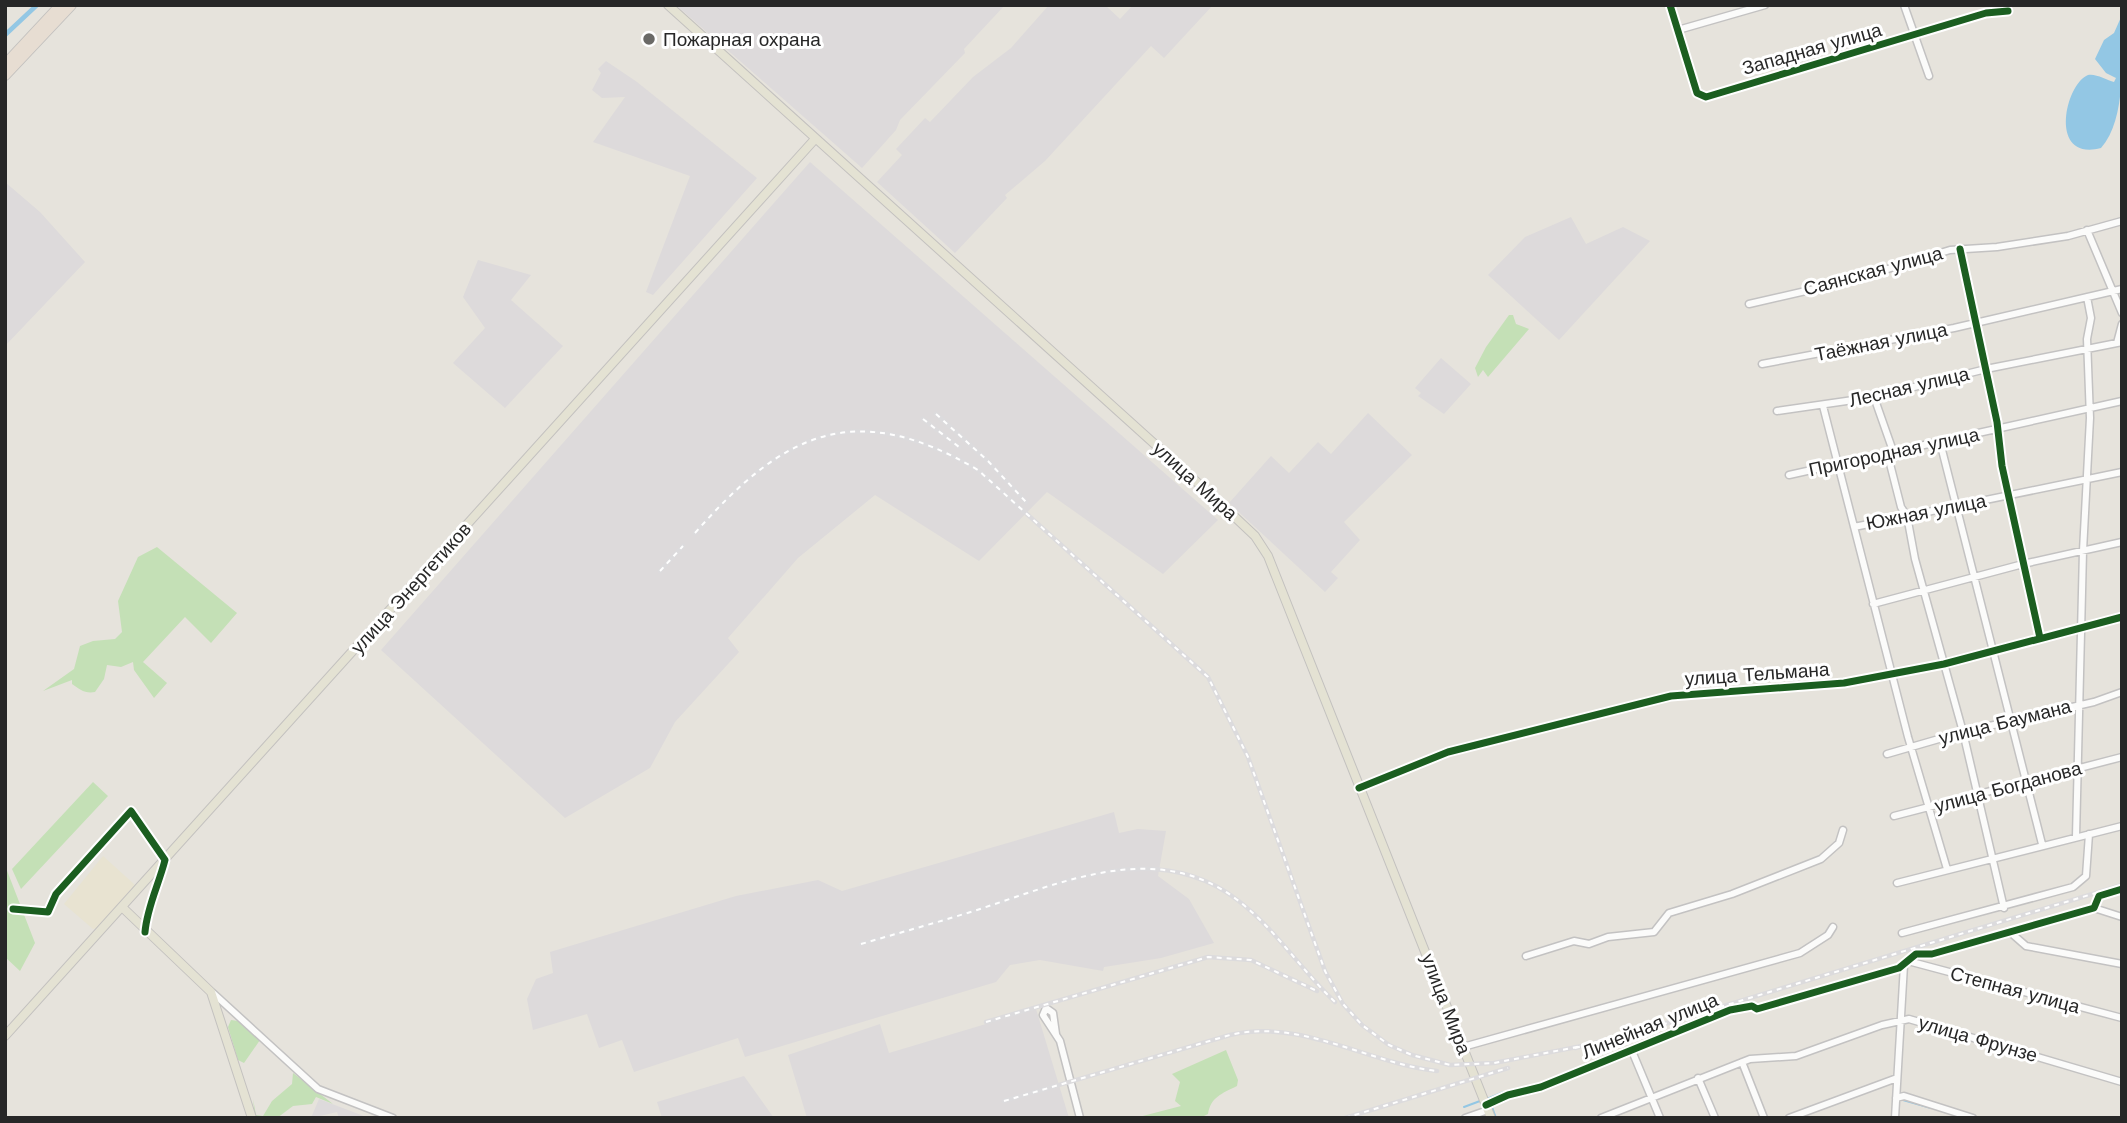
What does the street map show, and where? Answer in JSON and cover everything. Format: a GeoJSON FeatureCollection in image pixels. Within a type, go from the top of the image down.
{"type":"FeatureCollection","features":[{"type":"Feature","properties":{"kind":"highway"},"geometry":{"type":"LineString","coordinates":[[5,65],[61,5]]}},
{"type":"Feature","properties":{"kind":"highway"},"geometry":{"type":"LineString","coordinates":[[5,75],[71,5]]}},
{"type":"Feature","properties":{"kind":"main road","name":"улица Мира"},"geometry":{"type":"LineString","coordinates":[[668,5],[1220,503],[1259,542],[1268,556],[1489,1111]]}},
{"type":"Feature","properties":{"kind":"main road","name":"улица Энергетиков"},"geometry":{"type":"LineString","coordinates":[[5,1035],[123,908],[814,139]]}},
{"type":"Feature","properties":{"kind":"main road"},"geometry":{"type":"LineString","coordinates":[[123,908],[145,932],[211,992],[252,1118]]}},
{"type":"Feature","properties":{"kind":"street"},"geometry":{"type":"LineString","coordinates":[[1670,5],[1678,30],[1760,6]]}},
{"type":"Feature","properties":{"kind":"street"},"geometry":{"type":"LineString","coordinates":[[1904,5],[1929,76]]}},
{"type":"Feature","properties":{"kind":"street","name":"Западная улица"},"geometry":{"type":"LineString","coordinates":[[1678,30],[1697,93],[1706,97],[1986,13],[2008,11]]}},
{"type":"Feature","properties":{"kind":"street","name":"Саянская улица"},"geometry":{"type":"LineString","coordinates":[[1749,304],[1825,287],[1960,249],[1997,247],[2122,221]]}},
{"type":"Feature","properties":{"kind":"street"},"geometry":{"type":"LineString","coordinates":[[2087,230],[2118,290],[2122,313]]}},
{"type":"Feature","properties":{"kind":"street"},"geometry":{"type":"LineString","coordinates":[[1960,249],[1977,321],[2002,466],[2040,638]]}},
{"type":"Feature","properties":{"kind":"street","name":"Таёжная улица"},"geometry":{"type":"LineString","coordinates":[[1762,364],[1954,328],[2118,290]]}},
{"type":"Feature","properties":{"kind":"street"},"geometry":{"type":"LineString","coordinates":[[2076,837],[2083,551],[2090,418],[2088,348],[2091,318],[2087,297]]}},
{"type":"Feature","properties":{"kind":"street"},"geometry":{"type":"LineString","coordinates":[[2119,343],[2122,324]]}},
{"type":"Feature","properties":{"kind":"street","name":"Лесная улица"},"geometry":{"type":"LineString","coordinates":[[1777,411],[1874,397],[1986,369],[2119,343]]}},
{"type":"Feature","properties":{"kind":"street"},"geometry":{"type":"LineString","coordinates":[[1874,397],[1890,452],[1901,507],[1907,516],[1915,559],[1963,732],[2004,908]]}},
{"type":"Feature","properties":{"kind":"street","name":"Пригородная улица"},"geometry":{"type":"LineString","coordinates":[[1789,475],[1998,431],[2122,401]]}},
{"type":"Feature","properties":{"kind":"street"},"geometry":{"type":"LineString","coordinates":[[1823,406],[1912,747],[1947,869]]}},
{"type":"Feature","properties":{"kind":"street"},"geometry":{"type":"LineString","coordinates":[[1940,442],[2042,844]]}},
{"type":"Feature","properties":{"kind":"street","name":"Южная улица"},"geometry":{"type":"LineString","coordinates":[[1854,527],[2122,472]]}},
{"type":"Feature","properties":{"kind":"street"},"geometry":{"type":"LineString","coordinates":[[1874,604],[2024,564],[2122,542]]}},
{"type":"Feature","properties":{"kind":"street","name":"улица Тельмана"},"geometry":{"type":"LineString","coordinates":[[1359,788],[1448,752],[1671,696],[1826,685],[1893,674],[1944,664],[2122,617]]}},
{"type":"Feature","properties":{"kind":"street","name":"улица Баумана"},"geometry":{"type":"LineString","coordinates":[[1888,754],[1963,732],[2080,703],[2094,702],[2122,692]]}},
{"type":"Feature","properties":{"kind":"street","name":"улица Богданова"},"geometry":{"type":"LineString","coordinates":[[1894,816],[2122,757]]}},
{"type":"Feature","properties":{"kind":"street"},"geometry":{"type":"LineString","coordinates":[[13,909],[48,912],[56,894],[131,811],[165,860],[156,894],[146,916],[145,932]]}},
{"type":"Feature","properties":{"kind":"street"},"geometry":{"type":"LineString","coordinates":[[1896,883],[2122,825]]}},
{"type":"Feature","properties":{"kind":"street"},"geometry":{"type":"LineString","coordinates":[[1526,956],[1574,941],[1589,944],[1608,937],[1654,932],[1669,913],[1732,894],[1821,859],[1839,843],[1843,830]]}},
{"type":"Feature","properties":{"kind":"street"},"geometry":{"type":"LineString","coordinates":[[1902,933],[2004,908],[2081,882],[2087,866],[2089,834]]}},
{"type":"Feature","properties":{"kind":"street"},"geometry":{"type":"LineString","coordinates":[[2122,889],[2099,896],[2094,908],[2122,916]]}},
{"type":"Feature","properties":{"kind":"street","name":"Линейная улица"},"geometry":{"type":"LineString","coordinates":[[1465,1118],[1489,1111],[1730,1010],[1793,1001],[1814,991],[1906,963],[1922,953],[1932,954],[2094,908]]}},
{"type":"Feature","properties":{"kind":"street"},"geometry":{"type":"LineString","coordinates":[[1463,1047],[1800,953],[1828,935],[1833,927]]}},
{"type":"Feature","properties":{"kind":"street"},"geometry":{"type":"LineString","coordinates":[[2010,932],[2026,946],[2122,964]]}},
{"type":"Feature","properties":{"kind":"street"},"geometry":{"type":"LineString","coordinates":[[1895,1118],[1899,1021],[1906,963]]}},
{"type":"Feature","properties":{"kind":"street","name":"Степная улица"},"geometry":{"type":"LineString","coordinates":[[1906,963],[2122,1018]]}},
{"type":"Feature","properties":{"kind":"street"},"geometry":{"type":"LineString","coordinates":[[211,992],[318,1089],[393,1118]]}},
{"type":"Feature","properties":{"kind":"street","name":"улица Фрунзе"},"geometry":{"type":"LineString","coordinates":[[1601,1118],[1753,1058],[1796,1056],[1899,1021],[1915,1020],[2122,1082]]}},
{"type":"Feature","properties":{"kind":"street"},"geometry":{"type":"LineString","coordinates":[[1056,1034],[1080,1118]]}},
{"type":"Feature","properties":{"kind":"street"},"geometry":{"type":"LineString","coordinates":[[1632,1051],[1660,1118]]}},
{"type":"Feature","properties":{"kind":"street"},"geometry":{"type":"LineString","coordinates":[[1742,1062],[1763,1118]]}},
{"type":"Feature","properties":{"kind":"street"},"geometry":{"type":"LineString","coordinates":[[1698,1078],[1715,1118]]}},
{"type":"Feature","properties":{"kind":"street"},"geometry":{"type":"LineString","coordinates":[[1790,1118],[1897,1078]]}},
{"type":"Feature","properties":{"kind":"street"},"geometry":{"type":"LineString","coordinates":[[1896,1098],[1904,1096],[1973,1118]]}},
{"type":"Feature","properties":{"kind":"shaded area"},"geometry":{"type":"Polygon","coordinates":[[[676,5],[1005,5],[964,49],[965,53],[900,120],[896,130],[862,168],[676,5]]]}},
{"type":"Feature","properties":{"kind":"shaded area"},"geometry":{"type":"Polygon","coordinates":[[[1049,5],[1105,5],[1120,19],[1133,5],[1213,5],[1164,58],[1151,46],[1045,161],[1005,195],[1007,198],[955,253],[877,182],[902,155],[896,149],[925,118],[930,122],[973,77],[1011,48],[1049,5]]]}},
{"type":"Feature","properties":{"kind":"shaded area"},"geometry":{"type":"Polygon","coordinates":[[[606,61],[637,82],[757,178],[653,295],[646,292],[690,176],[593,142],[625,97],[602,98],[592,90],[601,73],[598,69],[606,61]]]}},
{"type":"Feature","properties":{"kind":"shaded area"},"geometry":{"type":"Polygon","coordinates":[[[810,162],[1218,520],[1163,574],[1047,492],[979,561],[875,495],[798,558],[728,638],[739,652],[675,722],[650,768],[565,818],[381,650],[810,162]]]}},
{"type":"Feature","properties":{"kind":"shaded area"},"geometry":{"type":"Polygon","coordinates":[[[5,182],[40,212],[85,262],[5,346],[5,182]]]}},
{"type":"Feature","properties":{"kind":"shaded area"},"geometry":{"type":"Polygon","coordinates":[[[1571,217],[1586,244],[1623,227],[1650,241],[1559,340],[1488,275],[1525,237],[1571,217]]]}},
{"type":"Feature","properties":{"kind":"shaded area"},"geometry":{"type":"Polygon","coordinates":[[[478,260],[531,275],[511,300],[563,346],[505,408],[453,363],[485,328],[463,297],[478,260]]]}},
{"type":"Feature","properties":{"kind":"shaded area"},"geometry":{"type":"Polygon","coordinates":[[[1441,358],[1471,384],[1444,414],[1418,396],[1421,393],[1415,388],[1441,358]]]}},
{"type":"Feature","properties":{"kind":"shaded area"},"geometry":{"type":"Polygon","coordinates":[[[1368,413],[1412,455],[1344,522],[1360,540],[1331,572],[1338,578],[1325,592],[1229,503],[1271,456],[1289,473],[1318,442],[1331,454],[1368,413]]]}},
{"type":"Feature","properties":{"kind":"shaded area"},"geometry":{"type":"Polygon","coordinates":[[[1114,812],[1119,833],[1138,829],[1166,831],[1158,876],[1189,899],[1214,943],[1161,958],[1104,967],[1103,971],[1040,960],[1010,965],[996,982],[745,1057],[738,1038],[634,1072],[622,1040],[599,1048],[587,1014],[533,1030],[527,999],[536,979],[553,973],[550,952],[736,896],[818,880],[842,891],[1114,812]]]}},
{"type":"Feature","properties":{"kind":"shaded area"},"geometry":{"type":"Polygon","coordinates":[[[103,856],[135,885],[97,928],[93,929],[64,904],[103,856]]]}},
{"type":"Feature","properties":{"kind":"shaded area"},"geometry":{"type":"Polygon","coordinates":[[[1036,1009],[1069,1118],[807,1118],[788,1055],[880,1024],[889,1053],[1036,1009]]]}},
{"type":"Feature","properties":{"kind":"shaded area"},"geometry":{"type":"Polygon","coordinates":[[[744,1076],[774,1118],[662,1118],[657,1102],[744,1076]]]}},
{"type":"Feature","properties":{"kind":"shaded area"},"geometry":{"type":"Polygon","coordinates":[[[319,1099],[369,1118],[339,1118],[337,1112],[311,1118],[319,1099]]]}},
{"type":"Feature","properties":{"kind":"green space"},"geometry":{"type":"Polygon","coordinates":[[[1509,315],[1513,315],[1516,324],[1529,329],[1488,377],[1483,370],[1478,377],[1475,368],[1509,315]]]}},
{"type":"Feature","properties":{"kind":"green space"},"geometry":{"type":"Polygon","coordinates":[[[157,547],[237,613],[211,643],[185,617],[143,662],[167,683],[154,698],[134,670],[133,662],[121,667],[107,665],[104,679],[95,692],[80,689],[72,684],[72,680],[43,691],[74,669],[80,646],[93,641],[115,639],[122,632],[118,601],[138,557],[157,547]]]}},
{"type":"Feature","properties":{"kind":"green space"},"geometry":{"type":"Polygon","coordinates":[[[93,782],[108,796],[21,889],[12,869],[93,782]]]}},
{"type":"Feature","properties":{"kind":"green space"},"geometry":{"type":"Polygon","coordinates":[[[5,849],[6,868],[35,943],[20,971],[5,957],[5,849]]]}},
{"type":"Feature","properties":{"kind":"green space"},"geometry":{"type":"Polygon","coordinates":[[[231,1020],[238,1021],[260,1040],[244,1063],[238,1060],[228,1027],[231,1020]]]}},
{"type":"Feature","properties":{"kind":"green space"},"geometry":{"type":"Polygon","coordinates":[[[1226,1050],[1238,1080],[1237,1086],[1214,1100],[1208,1114],[1200,1118],[1135,1118],[1181,1106],[1175,1101],[1180,1082],[1172,1074],[1226,1050]]]}},
{"type":"Feature","properties":{"kind":"green space"},"geometry":{"type":"Polygon","coordinates":[[[293,1073],[333,1104],[316,1097],[312,1104],[293,1106],[277,1118],[255,1118],[253,1099],[256,1115],[263,1116],[272,1101],[292,1084],[293,1073]]]}},
{"type":"Feature","properties":{"kind":"water"},"geometry":{"type":"Polygon","coordinates":[[[2122,15],[2121,85],[2115,121],[2101,148],[2084,149],[2073,144],[2068,133],[2068,106],[2080,81],[2088,75],[2114,82],[2116,78],[2106,73],[2095,59],[2104,40],[2114,33],[2122,15]]]}},
{"type":"Feature","properties":{"kind":"waterway"},"geometry":{"type":"LineString","coordinates":[[5,35],[37,5]]}},
{"type":"Feature","properties":{"kind":"waterway"},"geometry":{"type":"LineString","coordinates":[[1487,1099],[1504,1092]]}},
{"type":"Feature","properties":{"kind":"waterway"},"geometry":{"type":"LineString","coordinates":[[1903,1100],[1931,1108]]}},
{"type":"Feature","properties":{"kind":"waterway"},"geometry":{"type":"LineString","coordinates":[[1464,1107],[1480,1101]]}},
{"type":"Feature","properties":{"kind":"waterway"},"geometry":{"type":"LineString","coordinates":[[1492,1107],[1496,1118]]}},
{"type":"Feature","properties":{"kind":"railway"},"geometry":{"type":"LineString","coordinates":[[936,414],[988,461],[1026,502]]}},
{"type":"Feature","properties":{"kind":"railway"},"geometry":{"type":"LineString","coordinates":[[923,419],[959,447]]}},
{"type":"Feature","properties":{"kind":"railway"},"geometry":{"type":"LineString","coordinates":[[695,533],[727,499],[759,471],[791,450],[823,437],[857,431],[894,435],[934,448],[978,470],[1208,677],[1248,757],[1325,971],[1343,1004],[1362,1025],[1389,1045],[1412,1055],[1450,1065],[1494,1063],[1582,1046]]}},
{"type":"Feature","properties":{"kind":"railway"},"geometry":{"type":"LineString","coordinates":[[660,571],[683,546]]}},
{"type":"Feature","properties":{"kind":"railway"},"geometry":{"type":"LineString","coordinates":[[861,944],[1079,878],[1111,871],[1143,869],[1175,872],[1206,881],[1250,910],[1335,1002]]}},
{"type":"Feature","properties":{"kind":"railway"},"geometry":{"type":"LineString","coordinates":[[1575,1048],[1641,1031],[2122,885]]}},
{"type":"Feature","properties":{"kind":"railway"},"geometry":{"type":"LineString","coordinates":[[986,1022],[1208,957],[1251,960],[1317,991]]}},
{"type":"Feature","properties":{"kind":"railway"},"geometry":{"type":"LineString","coordinates":[[1004,1101],[1230,1035],[1256,1031],[1308,1037],[1385,1060],[1437,1071]]}},
{"type":"Feature","properties":{"kind":"railway"},"geometry":{"type":"LineString","coordinates":[[1345,1118],[1508,1068]]}},
{"type":"Feature","properties":{"kind":"cycle path"},"geometry":{"type":"LineString","coordinates":[[1670,5],[1697,93],[1706,97],[1986,13],[2008,11]]}},
{"type":"Feature","properties":{"kind":"cycle path"},"geometry":{"type":"LineString","coordinates":[[1960,249],[1997,422],[2002,466],[2040,638]]}},
{"type":"Feature","properties":{"kind":"cycle path"},"geometry":{"type":"LineString","coordinates":[[1359,788],[1448,752],[1671,696],[1844,683],[1944,664],[2122,617]]}},
{"type":"Feature","properties":{"kind":"cycle path"},"geometry":{"type":"LineString","coordinates":[[13,909],[48,912],[56,894],[131,811],[165,860],[145,932]]}},
{"type":"Feature","properties":{"kind":"cycle path"},"geometry":{"type":"LineString","coordinates":[[1486,1105],[1508,1095],[1541,1087],[1730,1010],[1752,1006],[1757,1009],[1899,968],[1916,954],[1932,954],[2094,908],[2099,896],[2122,889]]}},
{"type":"Feature","properties":{"kind":"place","name":"Пожарная охрана"},"geometry":{"type":"Point","coordinates":[649,39]}}]}
